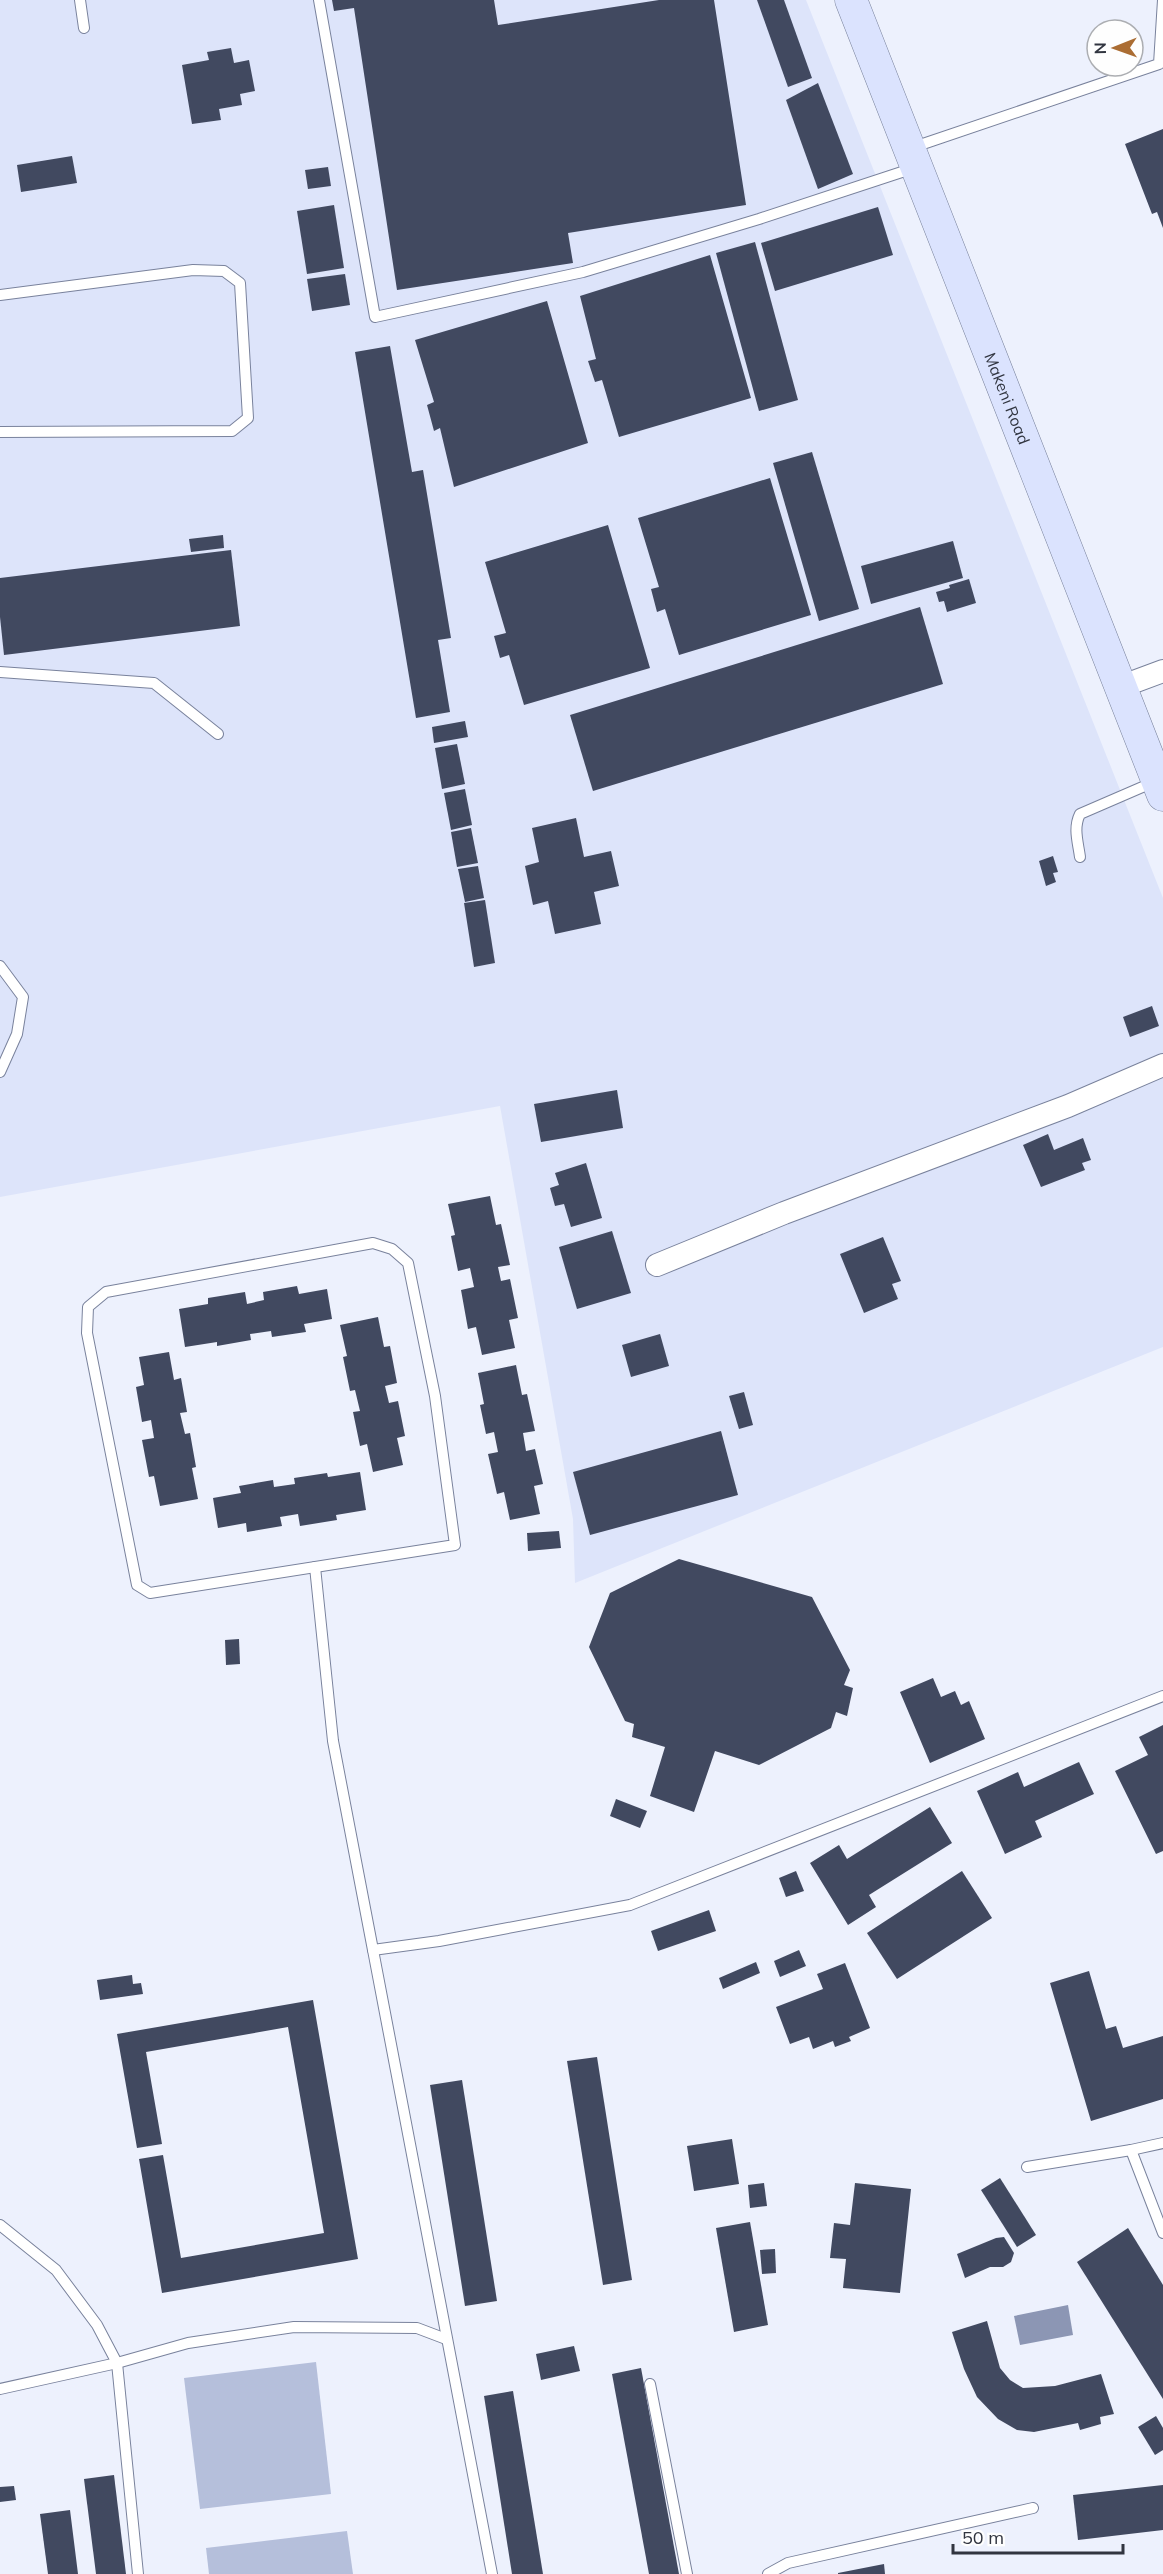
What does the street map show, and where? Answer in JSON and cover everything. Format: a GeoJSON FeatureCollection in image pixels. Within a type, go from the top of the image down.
{"type":"FeatureCollection","features":[{"type":"Feature","properties":{"kind":"main road","name":"Makeni Road"},"geometry":{"type":"LineString","coordinates":[[851,0],[1160,788]]}},
{"type":"Feature","properties":{"kind":"street"},"geometry":{"type":"LineString","coordinates":[[1120,687],[1163,671]]}},
{"type":"Feature","properties":{"kind":"street"},"geometry":{"type":"LineString","coordinates":[[657,1265],[795,1209],[1068,1106],[1163,1065]]}},
{"type":"Feature","properties":{"kind":"lane"},"geometry":{"type":"LineString","coordinates":[[80,0],[84,28]]}},
{"type":"Feature","properties":{"kind":"lane"},"geometry":{"type":"LineString","coordinates":[[319,0],[375,317],[583,272],[759,219],[914,157],[1159,64],[1163,0]]}},
{"type":"Feature","properties":{"kind":"lane"},"geometry":{"type":"LineString","coordinates":[[0,295],[193,270],[225,271],[240,283],[248,418],[232,431],[0,432]]}},
{"type":"Feature","properties":{"kind":"lane"},"geometry":{"type":"LineString","coordinates":[[0,672],[154,682],[218,734]]}},
{"type":"Feature","properties":{"kind":"lane"},"geometry":{"type":"LineString","coordinates":[[1080,857],[1076,822],[1080,814],[1160,788]]}},
{"type":"Feature","properties":{"kind":"lane"},"geometry":{"type":"LineString","coordinates":[[0,966],[23,998],[17,1034],[0,1072]]}},
{"type":"Feature","properties":{"kind":"lane"},"geometry":{"type":"LineString","coordinates":[[372,1243],[392,1248],[408,1263],[435,1396],[454,1545],[315,1567],[150,1593],[137,1585],[87,1333],[88,1307],[106,1292],[372,1243]]}},
{"type":"Feature","properties":{"kind":"lane"},"geometry":{"type":"LineString","coordinates":[[315,1567],[333,1741],[492,2574]]}},
{"type":"Feature","properties":{"kind":"lane"},"geometry":{"type":"LineString","coordinates":[[373,1950],[439,1941],[630,1905],[1163,1696]]}},
{"type":"Feature","properties":{"kind":"lane"},"geometry":{"type":"LineString","coordinates":[[1027,2167],[1163,2143]]}},
{"type":"Feature","properties":{"kind":"lane"},"geometry":{"type":"LineString","coordinates":[[1131,2150],[1163,2233]]}},
{"type":"Feature","properties":{"kind":"lane"},"geometry":{"type":"LineString","coordinates":[[0,2225],[56,2270],[97,2325],[117,2363],[138,2574]]}},
{"type":"Feature","properties":{"kind":"lane"},"geometry":{"type":"LineString","coordinates":[[0,2390],[32,2380],[117,2363],[188,2343],[294,2327],[417,2328],[446,2339]]}},
{"type":"Feature","properties":{"kind":"lane"},"geometry":{"type":"LineString","coordinates":[[650,2384],[687,2574]]}},
{"type":"Feature","properties":{"kind":"lane"},"geometry":{"type":"LineString","coordinates":[[768,2574],[788,2563],[1033,2508]]}},
{"type":"Feature","properties":{"kind":"shaded area"},"geometry":{"type":"Polygon","coordinates":[[[0,0],[806,0],[1163,898],[1163,1347],[575,1583],[573,1519],[500,1106],[0,1197],[0,0]]]}},
{"type":"Feature","properties":{"kind":"shaded area"},"geometry":{"type":"Polygon","coordinates":[[[1068,2305],[1073,2335],[1020,2345],[1014,2316],[1068,2305]]]}},
{"type":"Feature","properties":{"kind":"shaded area"},"geometry":{"type":"Polygon","coordinates":[[[316,2362],[331,2494],[200,2509],[184,2378],[316,2362]]]}},
{"type":"Feature","properties":{"kind":"shaded area"},"geometry":{"type":"Polygon","coordinates":[[[347,2531],[353,2574],[209,2574],[206,2548],[347,2531]]]}},
{"type":"Feature","properties":{"kind":"building"},"geometry":{"type":"Polygon","coordinates":[[[332,0],[494,0],[498,25],[659,0],[714,0],[746,205],[568,233],[573,263],[397,290],[354,8],[334,11],[332,0]]]}},
{"type":"Feature","properties":{"kind":"building"},"geometry":{"type":"Polygon","coordinates":[[[757,0],[784,0],[812,78],[788,87],[757,0]]]}},
{"type":"Feature","properties":{"kind":"building"},"geometry":{"type":"Polygon","coordinates":[[[231,48],[234,63],[249,60],[255,91],[240,94],[242,105],[219,109],[221,120],[192,124],[182,65],[209,60],[207,52],[231,48]]]}},
{"type":"Feature","properties":{"kind":"building"},"geometry":{"type":"Polygon","coordinates":[[[818,83],[853,174],[818,189],[786,100],[818,83]]]}},
{"type":"Feature","properties":{"kind":"building"},"geometry":{"type":"Polygon","coordinates":[[[1163,129],[1163,228],[1157,212],[1152,214],[1125,144],[1163,129]]]}},
{"type":"Feature","properties":{"kind":"building"},"geometry":{"type":"Polygon","coordinates":[[[72,156],[77,183],[21,192],[17,165],[72,156]]]}},
{"type":"Feature","properties":{"kind":"building"},"geometry":{"type":"Polygon","coordinates":[[[328,167],[331,186],[308,189],[305,170],[328,167]]]}},
{"type":"Feature","properties":{"kind":"building"},"geometry":{"type":"Polygon","coordinates":[[[334,205],[344,268],[307,274],[297,211],[334,205]]]}},
{"type":"Feature","properties":{"kind":"building"},"geometry":{"type":"Polygon","coordinates":[[[878,207],[893,255],[775,291],[761,243],[878,207]]]}},
{"type":"Feature","properties":{"kind":"building"},"geometry":{"type":"Polygon","coordinates":[[[755,242],[798,400],[759,411],[716,253],[755,242]]]}},
{"type":"Feature","properties":{"kind":"building"},"geometry":{"type":"Polygon","coordinates":[[[710,255],[751,398],[619,437],[602,380],[595,382],[588,361],[596,359],[580,296],[710,255]]]}},
{"type":"Feature","properties":{"kind":"building"},"geometry":{"type":"Polygon","coordinates":[[[345,274],[350,305],[312,311],[307,279],[345,274]]]}},
{"type":"Feature","properties":{"kind":"building"},"geometry":{"type":"Polygon","coordinates":[[[547,301],[588,443],[454,487],[440,428],[434,431],[427,405],[434,402],[415,340],[547,301]]]}},
{"type":"Feature","properties":{"kind":"building"},"geometry":{"type":"Polygon","coordinates":[[[390,346],[412,472],[423,470],[451,638],[438,640],[450,712],[416,718],[355,352],[390,346]]]}},
{"type":"Feature","properties":{"kind":"building"},"geometry":{"type":"Polygon","coordinates":[[[812,452],[859,609],[819,621],[773,463],[812,452]]]}},
{"type":"Feature","properties":{"kind":"building"},"geometry":{"type":"Polygon","coordinates":[[[770,478],[811,615],[679,655],[665,609],[657,612],[651,589],[659,587],[638,518],[770,478]]]}},
{"type":"Feature","properties":{"kind":"building"},"geometry":{"type":"Polygon","coordinates":[[[608,525],[650,668],[524,705],[509,655],[500,658],[494,636],[506,633],[485,562],[608,525]]]}},
{"type":"Feature","properties":{"kind":"building"},"geometry":{"type":"Polygon","coordinates":[[[223,535],[224,548],[191,552],[189,539],[223,535]]]}},
{"type":"Feature","properties":{"kind":"building"},"geometry":{"type":"Polygon","coordinates":[[[953,541],[963,578],[871,604],[861,566],[953,541]]]}},
{"type":"Feature","properties":{"kind":"building"},"geometry":{"type":"Polygon","coordinates":[[[231,550],[240,626],[4,655],[0,617],[0,578],[231,550]]]}},
{"type":"Feature","properties":{"kind":"building"},"geometry":{"type":"Polygon","coordinates":[[[969,579],[976,603],[947,612],[944,601],[939,602],[936,592],[969,579]]]}},
{"type":"Feature","properties":{"kind":"building"},"geometry":{"type":"Polygon","coordinates":[[[920,607],[943,684],[593,791],[570,715],[920,607]]]}},
{"type":"Feature","properties":{"kind":"building"},"geometry":{"type":"Polygon","coordinates":[[[465,721],[468,737],[434,743],[432,727],[465,721]]]}},
{"type":"Feature","properties":{"kind":"building"},"geometry":{"type":"Polygon","coordinates":[[[457,744],[465,784],[442,789],[435,748],[457,744]]]}},
{"type":"Feature","properties":{"kind":"building"},"geometry":{"type":"Polygon","coordinates":[[[465,789],[472,825],[451,830],[444,793],[465,789]]]}},
{"type":"Feature","properties":{"kind":"building"},"geometry":{"type":"Polygon","coordinates":[[[576,818],[584,857],[611,851],[619,886],[594,892],[601,924],[555,934],[548,901],[533,905],[525,866],[539,862],[532,828],[576,818]]]}},
{"type":"Feature","properties":{"kind":"building"},"geometry":{"type":"Polygon","coordinates":[[[471,828],[478,863],[457,867],[451,832],[471,828]]]}},
{"type":"Feature","properties":{"kind":"building"},"geometry":{"type":"Polygon","coordinates":[[[1053,856],[1058,872],[1053,873],[1056,882],[1046,886],[1039,861],[1053,856]]]}},
{"type":"Feature","properties":{"kind":"building"},"geometry":{"type":"Polygon","coordinates":[[[478,866],[484,898],[465,902],[458,869],[478,866]]]}},
{"type":"Feature","properties":{"kind":"building"},"geometry":{"type":"Polygon","coordinates":[[[485,900],[495,963],[474,967],[464,903],[485,900]]]}},
{"type":"Feature","properties":{"kind":"building"},"geometry":{"type":"Polygon","coordinates":[[[1152,1006],[1159,1026],[1130,1037],[1123,1017],[1152,1006]]]}},
{"type":"Feature","properties":{"kind":"building"},"geometry":{"type":"Polygon","coordinates":[[[617,1090],[623,1128],[541,1142],[534,1104],[617,1090]]]}},
{"type":"Feature","properties":{"kind":"building"},"geometry":{"type":"Polygon","coordinates":[[[1048,1134],[1054,1150],[1083,1138],[1091,1160],[1082,1163],[1085,1170],[1041,1187],[1023,1145],[1048,1134]]]}},
{"type":"Feature","properties":{"kind":"building"},"geometry":{"type":"Polygon","coordinates":[[[586,1163],[602,1218],[571,1227],[564,1204],[555,1206],[550,1188],[559,1185],[555,1173],[586,1163]]]}},
{"type":"Feature","properties":{"kind":"building"},"geometry":{"type":"Polygon","coordinates":[[[490,1196],[496,1225],[501,1224],[510,1265],[498,1267],[501,1281],[510,1279],[518,1318],[509,1320],[515,1348],[482,1355],[476,1327],[468,1329],[461,1290],[474,1287],[470,1268],[458,1271],[451,1236],[455,1235],[448,1204],[490,1196]]]}},
{"type":"Feature","properties":{"kind":"building"},"geometry":{"type":"Polygon","coordinates":[[[612,1231],[631,1293],[577,1309],[559,1247],[612,1231]]]}},
{"type":"Feature","properties":{"kind":"building"},"geometry":{"type":"Polygon","coordinates":[[[883,1237],[901,1281],[892,1284],[898,1299],[864,1313],[840,1254],[883,1237]]]}},
{"type":"Feature","properties":{"kind":"building"},"geometry":{"type":"Polygon","coordinates":[[[297,1286],[299,1294],[327,1289],[332,1319],[304,1324],[306,1332],[272,1337],[271,1331],[250,1334],[251,1340],[217,1346],[217,1342],[185,1347],[179,1309],[208,1304],[208,1298],[245,1292],[247,1304],[264,1300],[263,1292],[297,1286]]]}},
{"type":"Feature","properties":{"kind":"building"},"geometry":{"type":"Polygon","coordinates":[[[378,1317],[384,1347],[390,1346],[397,1383],[385,1386],[389,1403],[398,1401],[405,1436],[397,1438],[403,1465],[373,1472],[367,1444],[360,1446],[353,1412],[360,1411],[355,1390],[350,1391],[343,1357],[347,1356],[340,1325],[378,1317]]]}},
{"type":"Feature","properties":{"kind":"building"},"geometry":{"type":"Polygon","coordinates":[[[660,1334],[669,1366],[631,1377],[622,1345],[660,1334]]]}},
{"type":"Feature","properties":{"kind":"building"},"geometry":{"type":"Polygon","coordinates":[[[169,1352],[174,1380],[181,1378],[187,1412],[180,1413],[185,1434],[190,1433],[196,1467],[192,1468],[198,1499],[160,1506],[154,1476],[149,1477],[142,1440],[154,1438],[151,1420],[142,1422],[136,1387],[144,1385],[139,1357],[169,1352]]]}},
{"type":"Feature","properties":{"kind":"building"},"geometry":{"type":"Polygon","coordinates":[[[516,1365],[522,1395],[527,1394],[535,1431],[523,1433],[526,1451],[535,1449],[543,1484],[534,1486],[540,1514],[510,1520],[504,1492],[497,1494],[488,1454],[498,1452],[494,1432],[486,1434],[480,1405],[484,1404],[478,1373],[516,1365]]]}},
{"type":"Feature","properties":{"kind":"building"},"geometry":{"type":"Polygon","coordinates":[[[744,1392],[753,1425],[739,1429],[729,1396],[744,1392]]]}},
{"type":"Feature","properties":{"kind":"building"},"geometry":{"type":"Polygon","coordinates":[[[721,1431],[738,1495],[590,1535],[573,1472],[721,1431]]]}},
{"type":"Feature","properties":{"kind":"building"},"geometry":{"type":"Polygon","coordinates":[[[360,1472],[366,1510],[336,1515],[337,1520],[300,1526],[298,1514],[280,1517],[282,1526],[247,1532],[246,1523],[218,1528],[213,1498],[241,1493],[239,1486],[273,1480],[274,1487],[295,1484],[294,1478],[327,1473],[328,1477],[360,1472]]]}},
{"type":"Feature","properties":{"kind":"building"},"geometry":{"type":"Polygon","coordinates":[[[559,1531],[561,1548],[528,1551],[527,1533],[559,1531]]]}},
{"type":"Feature","properties":{"kind":"building"},"geometry":{"type":"Polygon","coordinates":[[[679,1559],[812,1597],[850,1670],[844,1685],[853,1688],[847,1716],[836,1712],[831,1728],[759,1765],[715,1751],[694,1812],[650,1796],[665,1747],[632,1737],[634,1724],[625,1721],[589,1647],[610,1593],[679,1559]]]}},
{"type":"Feature","properties":{"kind":"building"},"geometry":{"type":"Polygon","coordinates":[[[239,1639],[240,1664],[226,1665],[225,1640],[239,1639]]]}},
{"type":"Feature","properties":{"kind":"building"},"geometry":{"type":"Polygon","coordinates":[[[933,1678],[941,1697],[955,1691],[961,1705],[969,1701],[985,1739],[930,1763],[900,1692],[933,1678]]]}},
{"type":"Feature","properties":{"kind":"building"},"geometry":{"type":"Polygon","coordinates":[[[1163,1725],[1163,1851],[1156,1854],[1115,1771],[1148,1755],[1139,1737],[1163,1725]]]}},
{"type":"Feature","properties":{"kind":"building"},"geometry":{"type":"Polygon","coordinates":[[[1079,1762],[1094,1794],[1035,1821],[1042,1837],[1005,1854],[977,1791],[1018,1772],[1024,1787],[1079,1762]]]}},
{"type":"Feature","properties":{"kind":"building"},"geometry":{"type":"Polygon","coordinates":[[[616,1799],[647,1811],[640,1828],[610,1816],[616,1799]]]}},
{"type":"Feature","properties":{"kind":"building"},"geometry":{"type":"Polygon","coordinates":[[[930,1807],[952,1843],[869,1895],[876,1907],[848,1925],[810,1863],[839,1845],[847,1859],[930,1807]]]}},
{"type":"Feature","properties":{"kind":"building"},"geometry":{"type":"Polygon","coordinates":[[[796,1871],[804,1891],[786,1897],[779,1878],[796,1871]]]}},
{"type":"Feature","properties":{"kind":"building"},"geometry":{"type":"Polygon","coordinates":[[[962,1871],[992,1918],[897,1979],[867,1933],[962,1871]]]}},
{"type":"Feature","properties":{"kind":"building"},"geometry":{"type":"Polygon","coordinates":[[[709,1910],[716,1931],[658,1951],[651,1931],[709,1910]]]}},
{"type":"Feature","properties":{"kind":"building"},"geometry":{"type":"Polygon","coordinates":[[[799,1950],[806,1966],[780,1977],[774,1961],[799,1950]]]}},
{"type":"Feature","properties":{"kind":"building"},"geometry":{"type":"Polygon","coordinates":[[[756,1962],[760,1973],[723,1989],[719,1978],[756,1962]]]}},
{"type":"Feature","properties":{"kind":"building"},"geometry":{"type":"Polygon","coordinates":[[[845,1963],[870,2028],[849,2037],[851,2041],[835,2047],[833,2041],[813,2049],[809,2037],[790,2044],[776,2007],[823,1989],[817,1974],[845,1963]]]}},
{"type":"Feature","properties":{"kind":"building"},"geometry":{"type":"Polygon","coordinates":[[[1089,1971],[1106,2029],[1116,2026],[1123,2048],[1163,2036],[1163,2099],[1091,2121],[1050,1983],[1089,1971]]]}},
{"type":"Feature","properties":{"kind":"building"},"geometry":{"type":"Polygon","coordinates":[[[132,1975],[133,1984],[141,1983],[143,1994],[100,2000],[97,1980],[132,1975]]]}},
{"type":"Feature","properties":{"kind":"building"},"geometry":{"type":"Polygon","coordinates":[[[313,2000],[358,2259],[162,2293],[139,2159],[163,2155],[181,2258],[324,2233],[288,2027],[146,2052],[162,2144],[137,2148],[117,2034],[313,2000]]]}},
{"type":"Feature","properties":{"kind":"building"},"geometry":{"type":"Polygon","coordinates":[[[597,2057],[632,2280],[603,2285],[567,2061],[597,2057]]]}},
{"type":"Feature","properties":{"kind":"building"},"geometry":{"type":"Polygon","coordinates":[[[462,2080],[497,2301],[465,2306],[430,2085],[462,2080]]]}},
{"type":"Feature","properties":{"kind":"building"},"geometry":{"type":"Polygon","coordinates":[[[732,2139],[739,2184],[694,2191],[687,2146],[732,2139]]]}},
{"type":"Feature","properties":{"kind":"building"},"geometry":{"type":"Polygon","coordinates":[[[1000,2178],[1036,2235],[1017,2247],[981,2190],[1000,2178]]]}},
{"type":"Feature","properties":{"kind":"building"},"geometry":{"type":"Polygon","coordinates":[[[764,2183],[767,2206],[750,2208],[748,2185],[764,2183]]]}},
{"type":"Feature","properties":{"kind":"building"},"geometry":{"type":"Polygon","coordinates":[[[855,2183],[911,2189],[900,2293],[843,2288],[846,2259],[830,2258],[834,2223],[850,2225],[855,2183]]]}},
{"type":"Feature","properties":{"kind":"building"},"geometry":{"type":"Polygon","coordinates":[[[750,2222],[768,2325],[734,2332],[716,2228],[750,2222]]]}},
{"type":"Feature","properties":{"kind":"building"},"geometry":{"type":"Polygon","coordinates":[[[1128,2228],[1163,2285],[1163,2399],[1077,2262],[1128,2228]]]}},
{"type":"Feature","properties":{"kind":"building"},"geometry":{"type":"Polygon","coordinates":[[[1004,2237],[1014,2253],[1011,2262],[1003,2267],[990,2267],[965,2278],[957,2254],[1004,2237]]]}},
{"type":"Feature","properties":{"kind":"building"},"geometry":{"type":"Polygon","coordinates":[[[775,2249],[776,2273],[762,2274],[760,2250],[775,2249]]]}},
{"type":"Feature","properties":{"kind":"building"},"geometry":{"type":"Polygon","coordinates":[[[987,2321],[1000,2368],[1010,2380],[1023,2388],[1055,2386],[1101,2374],[1114,2414],[1100,2417],[1101,2424],[1080,2430],[1078,2423],[1034,2432],[1017,2430],[998,2419],[977,2397],[964,2369],[952,2332],[987,2321]]]}},
{"type":"Feature","properties":{"kind":"building"},"geometry":{"type":"Polygon","coordinates":[[[574,2346],[580,2371],[541,2380],[536,2354],[574,2346]]]}},
{"type":"Feature","properties":{"kind":"building"},"geometry":{"type":"Polygon","coordinates":[[[641,2368],[679,2574],[649,2574],[612,2374],[641,2368]]]}},
{"type":"Feature","properties":{"kind":"building"},"geometry":{"type":"Polygon","coordinates":[[[513,2391],[543,2574],[512,2574],[484,2396],[513,2391]]]}},
{"type":"Feature","properties":{"kind":"building"},"geometry":{"type":"Polygon","coordinates":[[[1156,2416],[1163,2428],[1163,2450],[1155,2455],[1138,2427],[1156,2416]]]}},
{"type":"Feature","properties":{"kind":"building"},"geometry":{"type":"Polygon","coordinates":[[[114,2475],[126,2574],[96,2574],[84,2479],[114,2475]]]}},
{"type":"Feature","properties":{"kind":"building"},"geometry":{"type":"Polygon","coordinates":[[[1163,2485],[1163,2530],[1078,2540],[1073,2495],[1163,2485]]]}},
{"type":"Feature","properties":{"kind":"building"},"geometry":{"type":"Polygon","coordinates":[[[14,2486],[16,2500],[0,2502],[0,2487],[14,2486]]]}},
{"type":"Feature","properties":{"kind":"building"},"geometry":{"type":"Polygon","coordinates":[[[70,2510],[78,2574],[48,2574],[40,2514],[70,2510]]]}},
{"type":"Feature","properties":{"kind":"building"},"geometry":{"type":"Polygon","coordinates":[[[884,2564],[885,2574],[838,2574],[838,2573],[884,2564]]]}}]}
